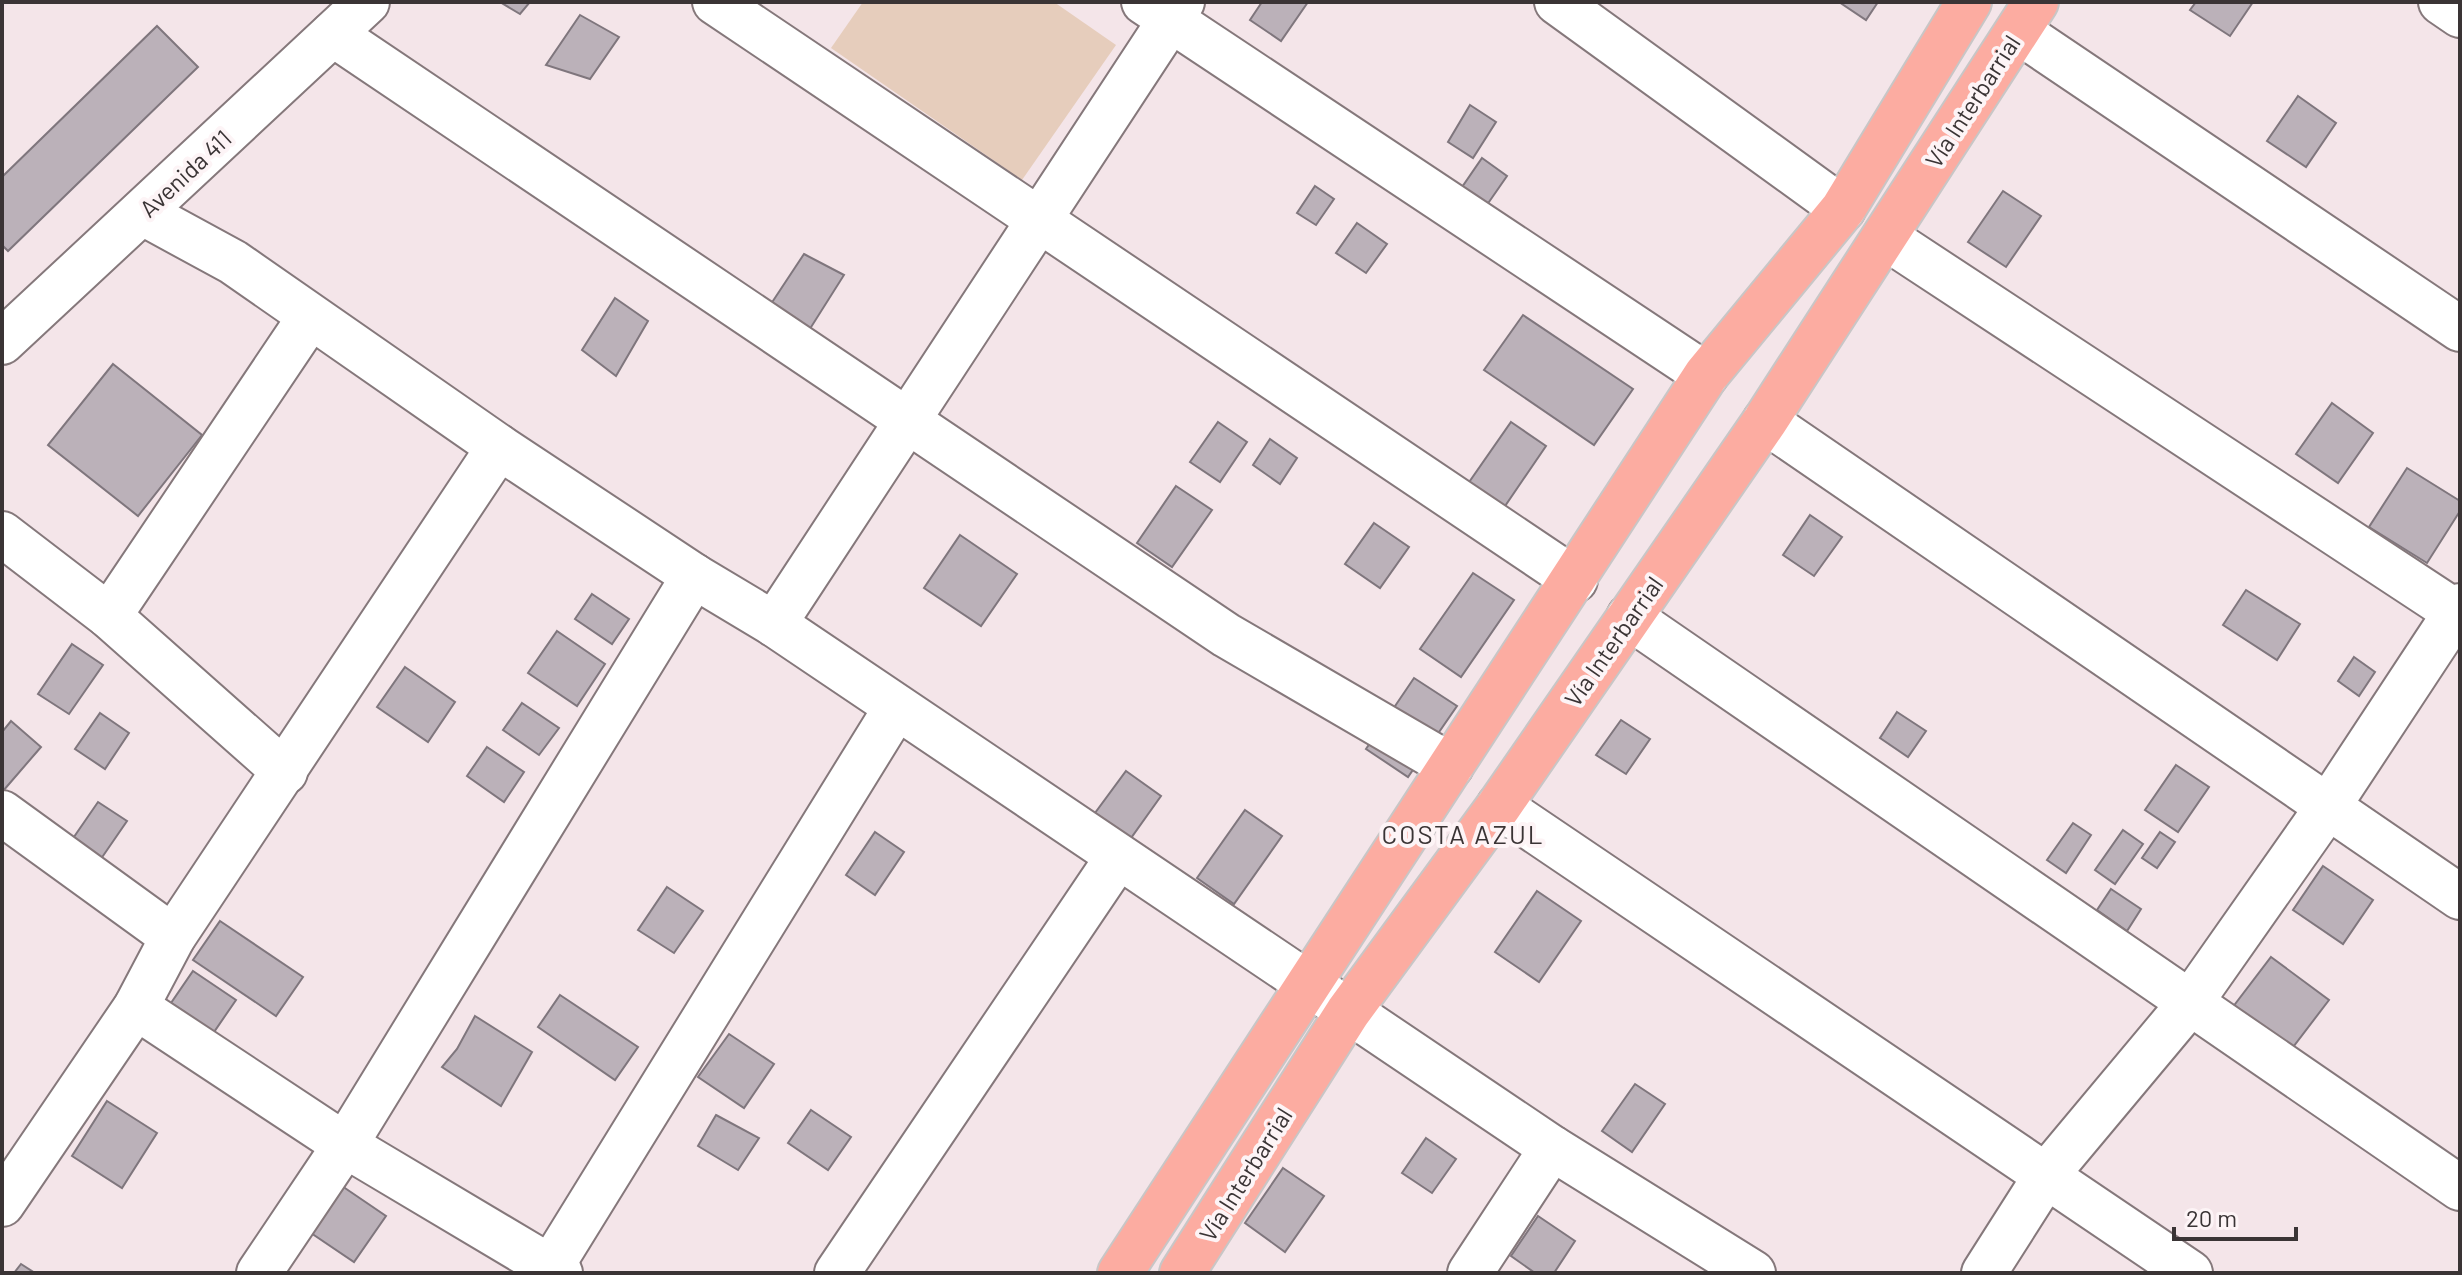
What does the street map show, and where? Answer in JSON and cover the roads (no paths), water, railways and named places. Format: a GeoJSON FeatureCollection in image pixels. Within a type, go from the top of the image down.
{"type":"FeatureCollection","features":[{"type":"Feature","properties":{"kind":"main road","name":"Vía Interbarrial"},"geometry":{"type":"LineString","coordinates":[[1120,1273],[1706,375],[1843,209],[1969,2]]}},
{"type":"Feature","properties":{"kind":"main road","name":"Vía Interbarrial"},"geometry":{"type":"LineString","coordinates":[[1182,1273],[1348,1012],[1499,806],[1765,421],[2027,16]]}},
{"type":"Feature","properties":{"kind":"street","name":"Avenida 411"},"geometry":{"type":"LineString","coordinates":[[2,342],[367,2]]}},
{"type":"Feature","properties":{"kind":"street"},"geometry":{"type":"LineString","coordinates":[[715,2],[1575,580]]}},
{"type":"Feature","properties":{"kind":"street"},"geometry":{"type":"LineString","coordinates":[[1557,2],[1843,209]]}},
{"type":"Feature","properties":{"kind":"street"},"geometry":{"type":"LineString","coordinates":[[2441,2],[2460,15]]}},
{"type":"Feature","properties":{"kind":"street"},"geometry":{"type":"LineString","coordinates":[[774,624],[1040,218],[1165,8],[1706,375]]}},
{"type":"Feature","properties":{"kind":"street"},"geometry":{"type":"LineString","coordinates":[[2027,16],[2460,329]]}},
{"type":"Feature","properties":{"kind":"street"},"geometry":{"type":"LineString","coordinates":[[333,34],[1226,635],[1451,766]]}},
{"type":"Feature","properties":{"kind":"street"},"geometry":{"type":"LineString","coordinates":[[143,213],[233,262],[499,447],[694,576],[774,624],[1552,1148],[1747,1271]]}},
{"type":"Feature","properties":{"kind":"street"},"geometry":{"type":"LineString","coordinates":[[1885,237],[2459,611],[2327,808],[2190,1003],[2047,1174],[1984,1273]]}},
{"type":"Feature","properties":{"kind":"street"},"geometry":{"type":"LineString","coordinates":[[109,616],[310,317]]}},
{"type":"Feature","properties":{"kind":"street"},"geometry":{"type":"LineString","coordinates":[[1765,421],[2460,897]]}},
{"type":"Feature","properties":{"kind":"street"},"geometry":{"type":"LineString","coordinates":[[2,1204],[14,1157],[136,1007],[173,937],[499,447]]}},
{"type":"Feature","properties":{"kind":"street"},"geometry":{"type":"LineString","coordinates":[[2,534],[109,616],[285,772]]}},
{"type":"Feature","properties":{"kind":"street"},"geometry":{"type":"LineString","coordinates":[[259,1273],[345,1145],[694,576]]}},
{"type":"Feature","properties":{"kind":"street"},"geometry":{"type":"LineString","coordinates":[[1629,617],[2460,1188]]}},
{"type":"Feature","properties":{"kind":"street"},"geometry":{"type":"LineString","coordinates":[[136,1007],[345,1145],[553,1271],[896,708]]}},
{"type":"Feature","properties":{"kind":"street"},"geometry":{"type":"LineString","coordinates":[[1499,806],[2190,1273]]}},
{"type":"Feature","properties":{"kind":"street"},"geometry":{"type":"LineString","coordinates":[[2,813],[173,937]]}},
{"type":"Feature","properties":{"kind":"street"},"geometry":{"type":"LineString","coordinates":[[837,1273],[1118,857]]}},
{"type":"Feature","properties":{"kind":"street"},"geometry":{"type":"LineString","coordinates":[[1470,1273],[1552,1148]]}},
{"type":"Feature","properties":{"kind":"district","name":"COSTA AZUL"},"geometry":{"type":"Point","coordinates":[1463,833]}}]}
